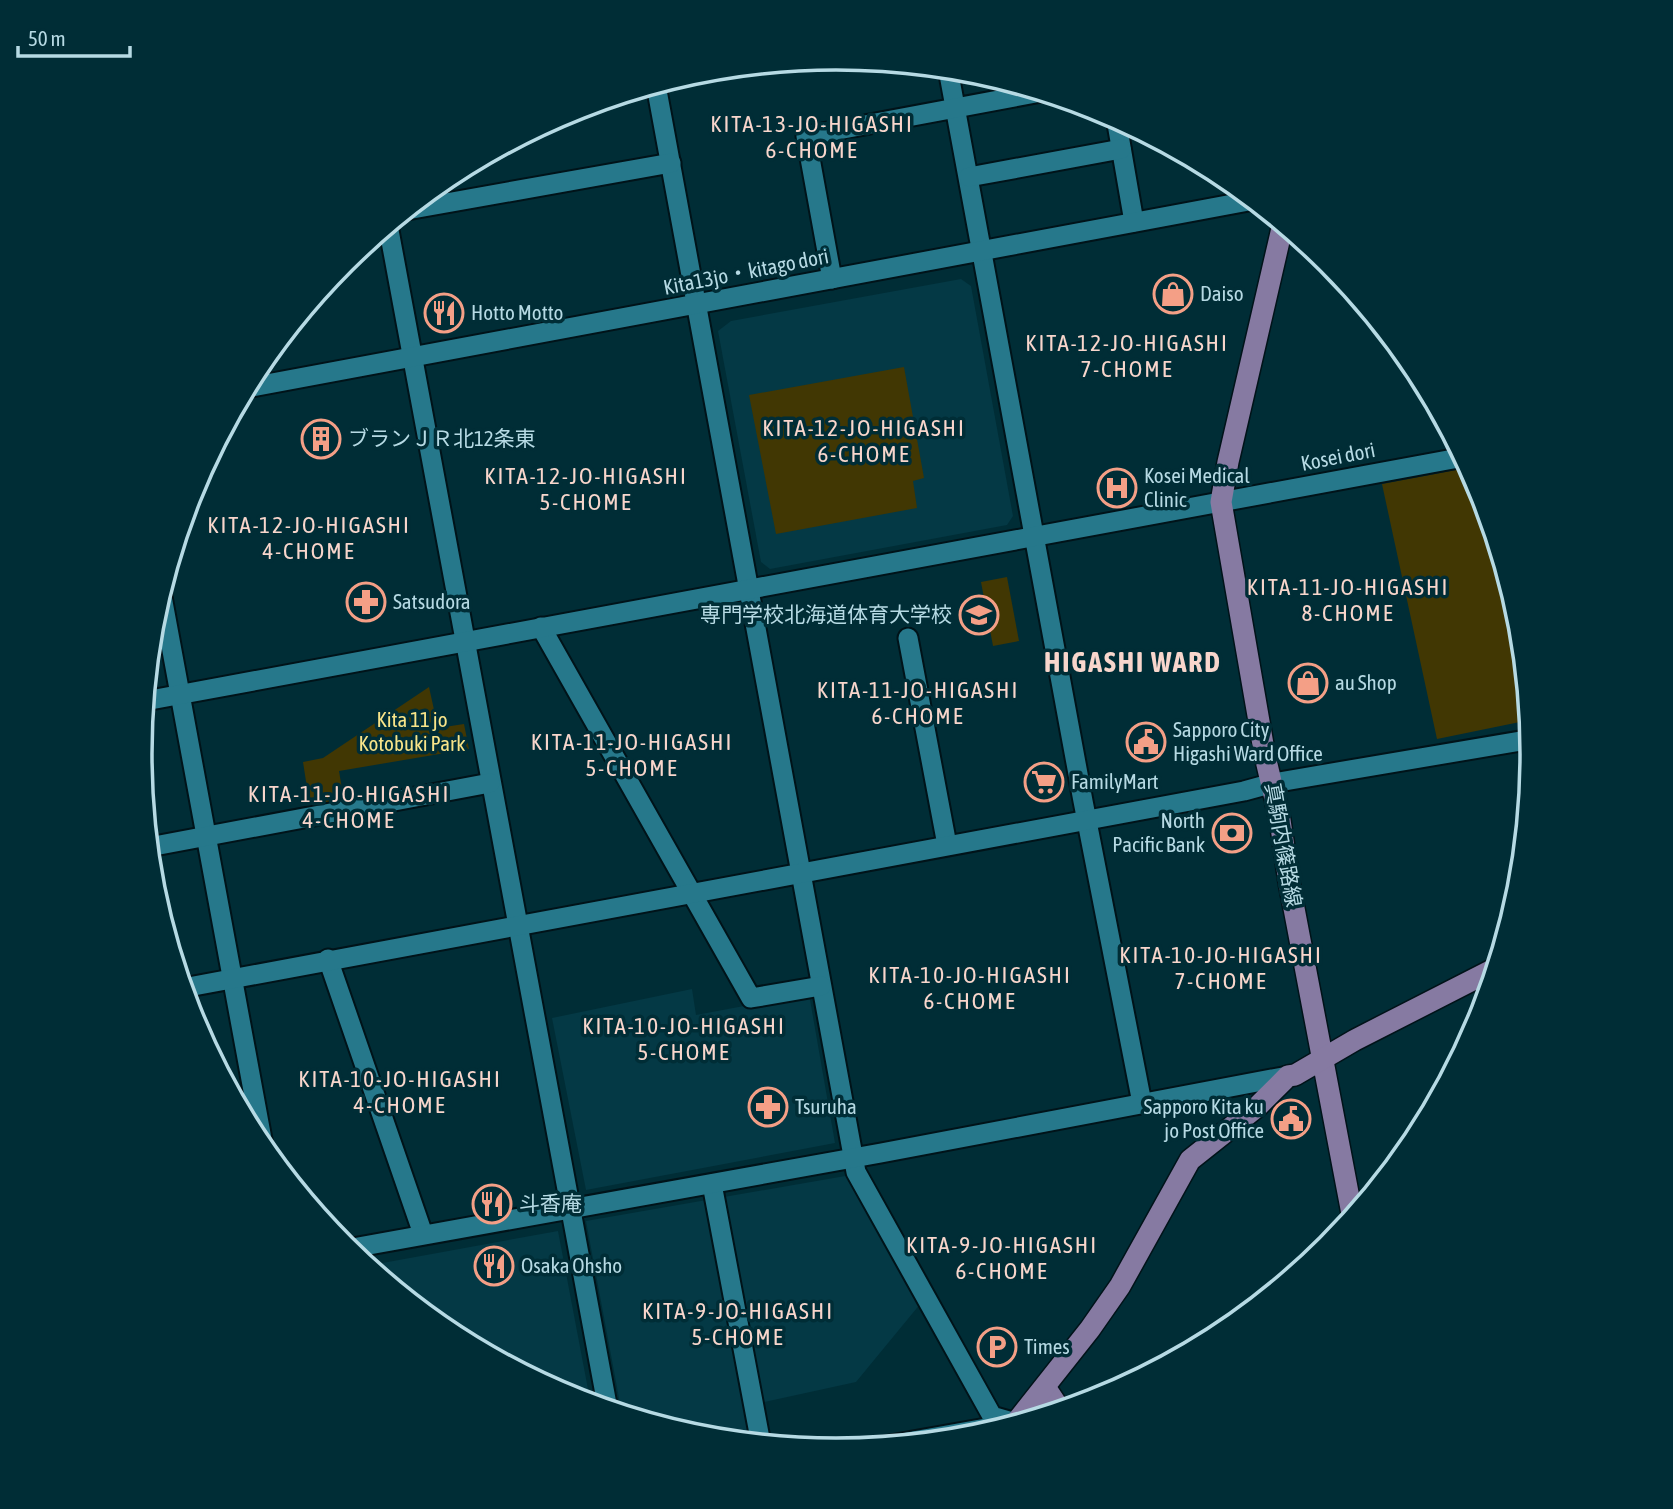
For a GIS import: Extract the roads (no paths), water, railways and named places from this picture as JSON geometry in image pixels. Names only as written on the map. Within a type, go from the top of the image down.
[{"type":"main road","name":"真駒内篠路線","points":[[1281,234],[1228,462],[1222,502],[1265,755],[1273,783],[1322,1060],[1352,1205]]},
{"type":"main road","points":[[1029,1412],[1120,1286],[1190,1160],[1258,1106],[1288,1076],[1295,1075],[1355,1040],[1485,973]]},
{"type":"main road","points":[[1045,1387],[1056,1403]]},
{"type":"street","points":[[950,80],[1142,1103]]},
{"type":"street","points":[[658,93],[856,1172],[992,1416],[1003,1419]]},
{"type":"street","points":[[832,279],[806,136],[1022,96]]},
{"type":"street","points":[[1118,131],[1134,222]]},
{"type":"street","points":[[968,177],[1121,149]]},
{"type":"street","points":[[426,207],[671,163]]},
{"type":"street","name":"Kita13jo・kitago dori","points":[[260,385],[1241,202]]},
{"type":"street","points":[[390,236],[606,1399]]},
{"type":"street","name":"Kosei dori","points":[[154,699],[1453,459]]},
{"type":"street","points":[[166,615],[259,1122]]},
{"type":"street","points":[[541,627],[751,998],[821,986]]},
{"type":"street","points":[[908,638],[947,845]]},
{"type":"street","points":[[192,986],[1244,791],[1273,783],[1521,740]]},
{"type":"street","points":[[158,844],[490,783]]},
{"type":"street","points":[[328,959],[423,1234]]},
{"type":"street","points":[[361,1247],[1288,1076]]},
{"type":"street","points":[[712,1184],[759,1434]]},
{"type":"place","name":"Daiso","points":[[1173,294]]},
{"type":"place","name":"Hotto Motto","points":[[444,313]]},
{"type":"place","name":"ブランＪＲ北12条東","points":[[321,439]]},
{"type":"place","name":"Kosei Medical Clinic","points":[[1117,488]]},
{"type":"place","name":"Satsudora","points":[[366,602]]},
{"type":"place","name":"専門学校北海道体育大学校","points":[[979,615]]},
{"type":"place","name":"au Shop","points":[[1308,683]]},
{"type":"place","name":"Sapporo City Higashi Ward Office","points":[[1146,742]]},
{"type":"place","name":"FamilyMart","points":[[1044,782]]},
{"type":"place","name":"North Pacific Bank","points":[[1232,833]]},
{"type":"place","name":"Tsuruha","points":[[768,1107]]},
{"type":"place","name":"Sapporo Kita ku jo Post Office","points":[[1291,1119]]},
{"type":"place","name":"斗香庵","points":[[492,1204]]},
{"type":"place","name":"Osaka Ohsho","points":[[494,1266]]},
{"type":"place","name":"Times","points":[[997,1347]]},
{"type":"district","name":"KITA-13-JO-HIGASHI 6-CHOME","points":[[812,137]]},
{"type":"district","name":"KITA-12-JO-HIGASHI 7-CHOME","points":[[1127,356]]},
{"type":"district","name":"KITA-12-JO-HIGASHI 6-CHOME","points":[[864,441]]},
{"type":"district","name":"KITA-12-JO-HIGASHI 5-CHOME","points":[[586,489]]},
{"type":"district","name":"KITA-12-JO-HIGASHI 4-CHOME","points":[[309,538]]},
{"type":"district","name":"KITA-11-JO-HIGASHI 8-CHOME","points":[[1348,600]]},
{"type":"district","name":"HIGASHI WARD","points":[[1133,662]]},
{"type":"district","name":"KITA-11-JO-HIGASHI 6-CHOME","points":[[918,703]]},
{"type":"district","name":"KITA-11-JO-HIGASHI 5-CHOME","points":[[632,755]]},
{"type":"district","name":"KITA-11-JO-HIGASHI 4-CHOME","points":[[349,807]]},
{"type":"district","name":"KITA-10-JO-HIGASHI 7-CHOME","points":[[1221,968]]},
{"type":"district","name":"KITA-10-JO-HIGASHI 6-CHOME","points":[[970,988]]},
{"type":"district","name":"KITA-10-JO-HIGASHI 5-CHOME","points":[[684,1039]]},
{"type":"district","name":"KITA-10-JO-HIGASHI 4-CHOME","points":[[400,1092]]},
{"type":"district","name":"KITA-9-JO-HIGASHI 6-CHOME","points":[[1002,1258]]},
{"type":"district","name":"KITA-9-JO-HIGASHI 5-CHOME","points":[[738,1324]]},
{"type":"park label","name":"Kita 11 jo Kotobuki Park","points":[[412,732]]}]
